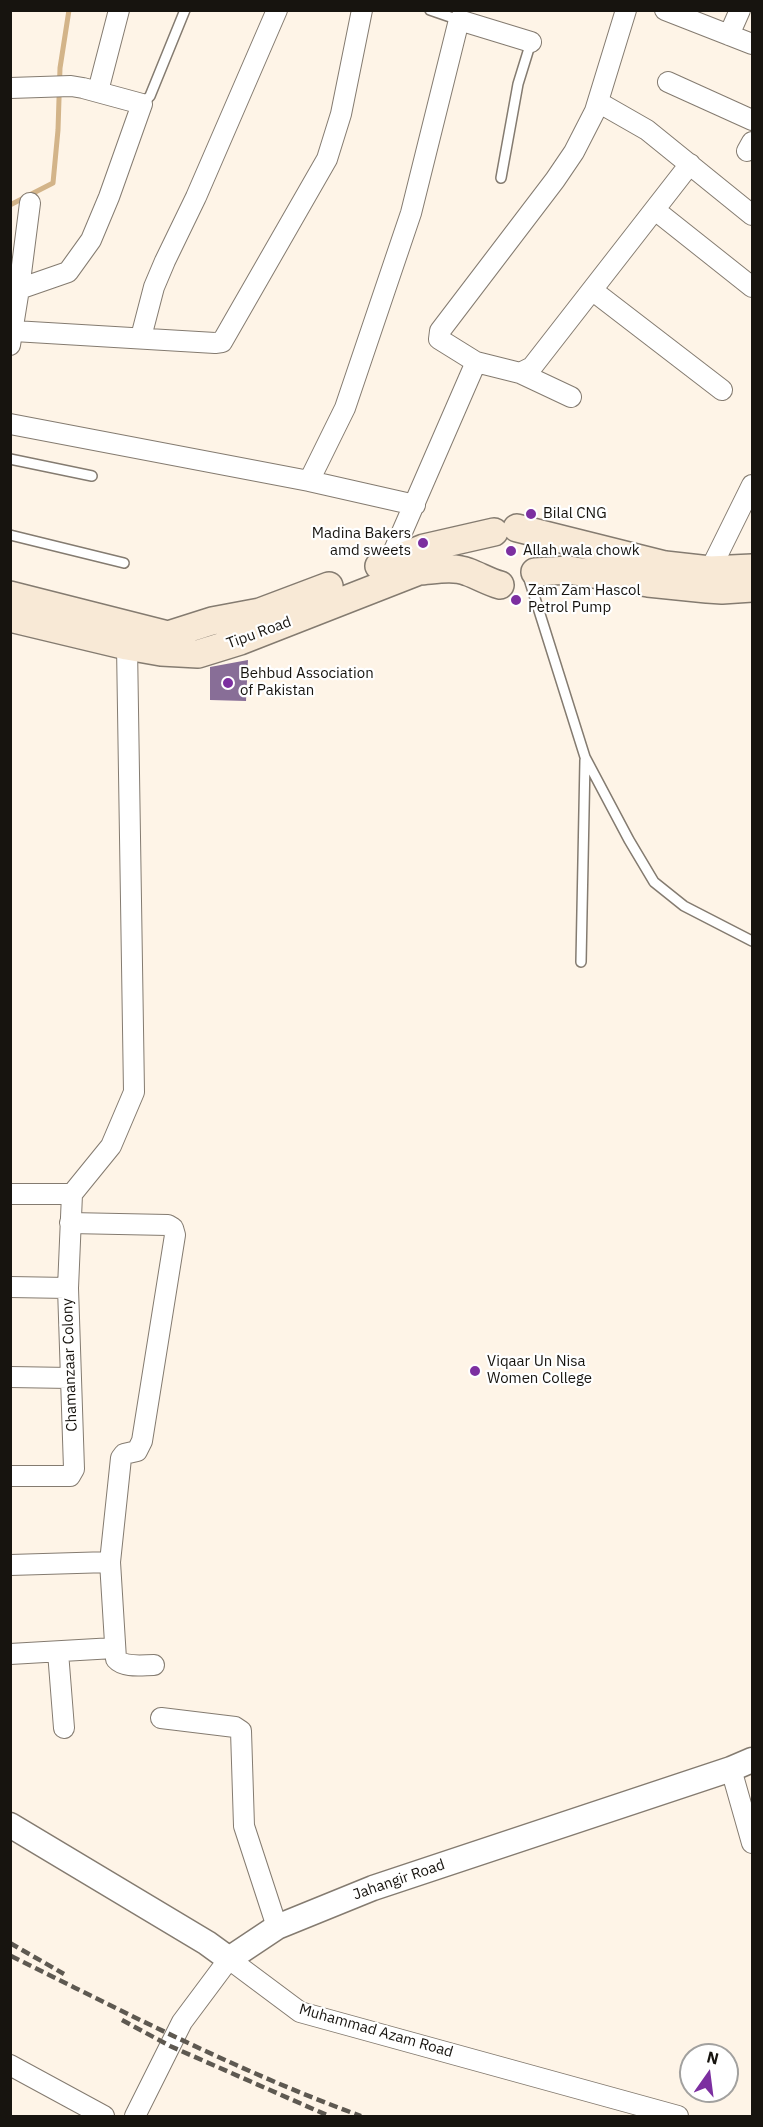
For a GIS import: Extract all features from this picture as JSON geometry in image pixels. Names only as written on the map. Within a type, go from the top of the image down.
[{"type":"main road","points":[[753,568],[710,570],[665,565],[506,530],[485,541],[480,554],[485,572],[489,578],[500,585],[516,586],[532,576],[569,570],[648,583],[706,589],[753,588]]},
{"type":"main road","points":[[10,594],[168,635],[212,621],[260,612],[424,548],[506,530],[527,533],[535,541],[539,551],[539,562],[532,576]]},
{"type":"main road","name":"Tipu Road","points":[[10,618],[127,646],[162,652],[198,654],[240,641],[419,571],[450,569],[468,572],[500,585]]},
{"type":"street","points":[[98,91],[119,10]]},
{"type":"street","points":[[141,338],[154,287],[196,197],[277,10]]},
{"type":"street","points":[[30,202],[12,338],[141,338],[222,342],[327,159],[341,114],[362,10]]},
{"type":"street","points":[[571,397],[520,373],[476,362],[439,339],[440,331],[574,152],[598,102],[626,10]]},
{"type":"street","points":[[665,10],[753,44]]},
{"type":"street","points":[[729,35],[740,10]]},
{"type":"street","points":[[309,481],[345,408],[411,213],[459,20],[531,42]]},
{"type":"street","points":[[668,82],[753,120]]},
{"type":"street","points":[[10,88],[72,86],[142,104],[91,240],[69,272],[20,289]]},
{"type":"street","points":[[598,102],[647,129],[753,215]]},
{"type":"street","points":[[520,373],[532,368],[690,164]]},
{"type":"street","points":[[655,210],[753,286]]},
{"type":"street","points":[[592,290],[723,390]]},
{"type":"street","points":[[389,562],[476,362]]},
{"type":"street","points":[[10,424],[309,481],[415,505]]},
{"type":"street","points":[[710,570],[753,484]]},
{"type":"street","points":[[10,1194],[72,1194],[111,1146],[134,1092],[127,646]]},
{"type":"street","name":"Chamanzaar Colony","points":[[10,1476],[70,1476],[73,1473],[68,1288],[72,1194]]},
{"type":"street","points":[[70,1223],[168,1225],[173,1228],[175,1235],[141,1447],[137,1451],[124,1454],[121,1458],[110,1562],[116,1659],[119,1663],[154,1665]]},
{"type":"street","points":[[10,1287],[68,1288]]},
{"type":"street","points":[[10,1377],[70,1378]]},
{"type":"street","points":[[10,1565],[110,1562]]},
{"type":"street","points":[[10,1654],[114,1648]]},
{"type":"street","points":[[58,1652],[64,1728]]},
{"type":"street","points":[[160,1718],[235,1727],[240,1731],[244,1826],[277,1927]]},
{"type":"street","points":[[742,1765],[753,1843]]},
{"type":"street","name":"Jahangir Road","points":[[135,2116],[182,2022],[229,1959],[277,1927],[373,1888],[742,1765]]},
{"type":"street","name":"Muhammad Azam Road","points":[[10,1825],[207,1943],[300,2012],[678,2116]]},
{"type":"street","points":[[10,2066],[104,2116]]},
{"type":"lane","points":[[142,104],[150,96],[185,10]]},
{"type":"lane","points":[[430,10],[459,20]]},
{"type":"lane","points":[[501,178],[518,84],[531,42]]},
{"type":"lane","points":[[10,459],[92,476]]},
{"type":"lane","points":[[10,535],[124,563]]},
{"type":"lane","points":[[532,576],[585,758],[654,882],[684,906],[753,942]]},
{"type":"lane","points":[[581,962],[585,758]]},
{"type":"building","name":"Behbud Association of Pakistan","points":[[248,660],[246,701],[210,700],[210,667]]},
{"type":"waterway","points":[[10,205],[53,183],[60,68],[69,10]]},
{"type":"railway","points":[[10,1943],[64,1974]]},
{"type":"railway","points":[[11,1956],[227,2061],[361,2116]]},
{"type":"railway","points":[[122,2020],[170,2046],[329,2116]]},
{"type":"place","name":"Bilal CNG","points":[[531,514]]},
{"type":"place","name":"Madina Bakers amd sweets","points":[[423,543]]},
{"type":"place","name":"Allah wala chowk","points":[[511,551]]},
{"type":"place","name":"Zam Zam Hascol Petrol Pump","points":[[516,600]]},
{"type":"place","name":"Behbud Association of Pakistan","points":[[228,683]]},
{"type":"place","name":"Viqaar Un Nisa Women College","points":[[475,1371]]}]
